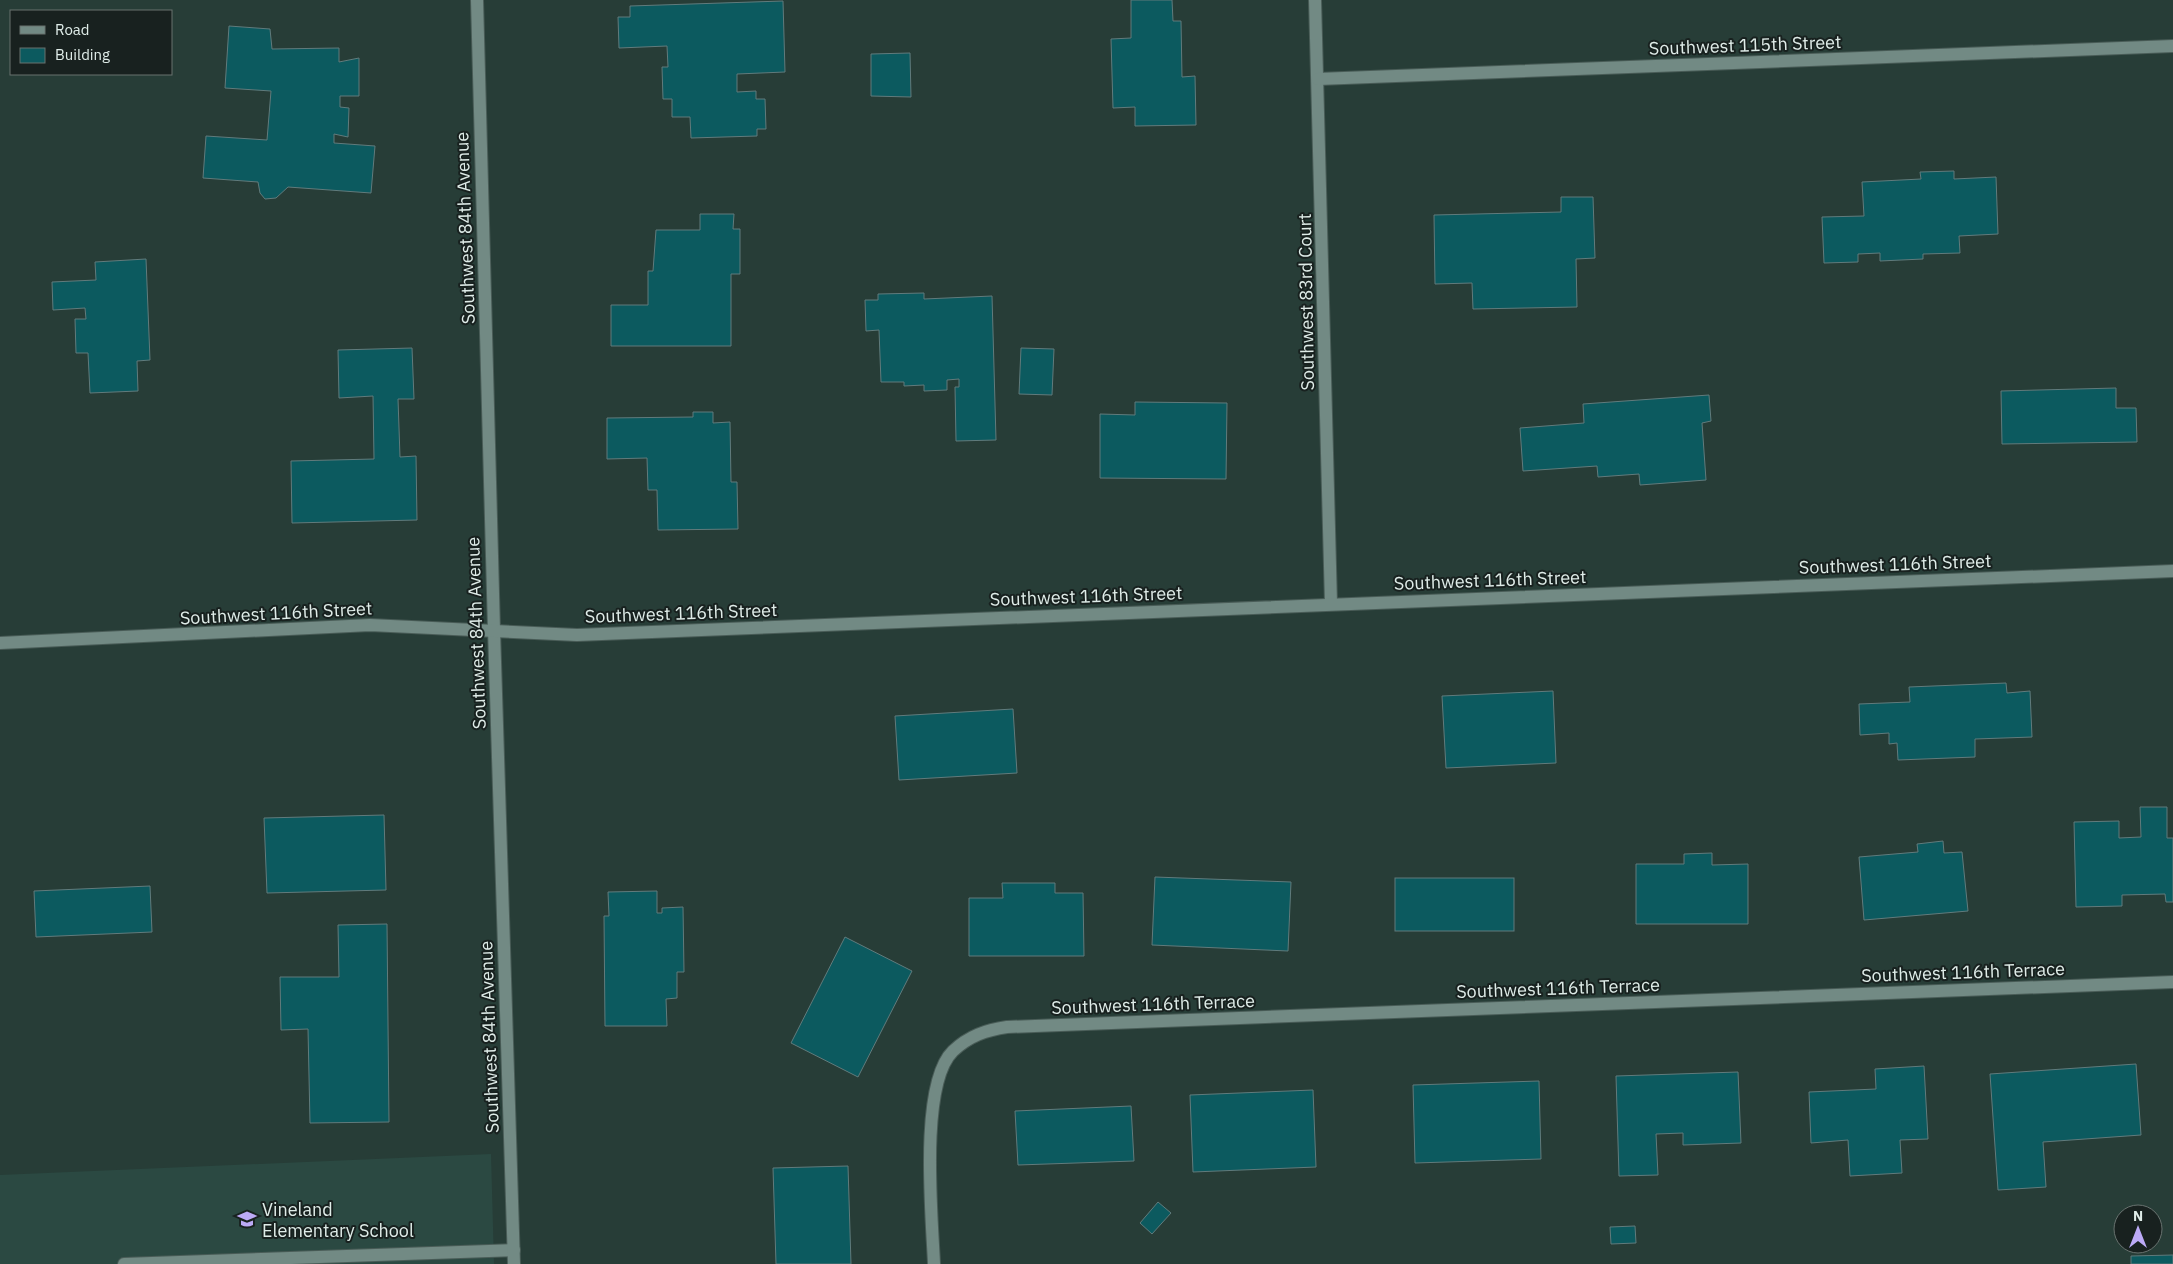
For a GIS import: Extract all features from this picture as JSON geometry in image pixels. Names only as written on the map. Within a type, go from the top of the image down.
[{"type":"street","name":"Southwest 84th Avenue","points":[[477,0],[514,1264]]},
{"type":"street","name":"Southwest 83rd Court","points":[[1315,0],[1331,604]]},
{"type":"street","name":"Southwest 115th Street","points":[[1318,79],[2173,46]]},
{"type":"street","name":"Southwest 116th Street","points":[[0,643],[370,625],[577,634],[2173,571]]},
{"type":"street","name":"Southwest 116th Terrace","points":[[934,1264],[931,1176],[933,1097],[938,1074],[952,1052],[971,1037],[987,1030],[1007,1027],[2173,982]]},
{"type":"street","points":[[124,1264],[357,1260],[514,1250]]},
{"type":"shaded area","name":"Vineland Elementary School","points":[[491,1154],[494,1264],[0,1264],[0,1175]]},
{"type":"building","points":[[1131,0],[1172,0],[1173,21],[1181,21],[1182,77],[1195,76],[1196,125],[1135,126],[1135,107],[1113,108],[1111,39],[1131,38]]},
{"type":"building","points":[[783,1],[785,72],[737,74],[737,92],[756,91],[756,99],[765,99],[766,129],[757,129],[757,136],[691,138],[690,117],[672,117],[672,99],[663,99],[662,67],[668,67],[667,46],[619,48],[618,17],[630,17],[630,6]]},
{"type":"building","points":[[229,26],[270,29],[272,49],[339,48],[339,62],[359,58],[359,96],[340,96],[340,107],[349,108],[348,137],[334,134],[334,143],[375,146],[371,193],[288,187],[276,198],[265,199],[260,193],[258,182],[203,178],[206,136],[267,140],[271,91],[225,88]]},
{"type":"building","points":[[910,53],[911,97],[871,96],[871,54]]},
{"type":"building","points":[[1954,171],[1954,179],[1996,177],[1998,234],[1959,236],[1960,253],[1923,254],[1923,259],[1880,261],[1880,253],[1858,254],[1858,262],[1824,263],[1822,217],[1864,216],[1862,182],[1921,179],[1920,172]]},
{"type":"building","points":[[1561,197],[1593,197],[1595,258],[1576,259],[1577,307],[1473,309],[1472,283],[1435,284],[1434,215],[1561,212]]},
{"type":"building","points":[[700,214],[734,214],[733,229],[740,229],[740,274],[731,274],[731,346],[611,346],[611,305],[648,305],[648,271],[653,271],[656,230],[700,230]]},
{"type":"building","points":[[146,259],[150,360],[137,361],[138,391],[90,393],[88,353],[76,353],[75,319],[86,319],[85,308],[53,310],[52,282],[96,280],[95,262]]},
{"type":"building","points":[[924,293],[924,299],[992,296],[996,440],[956,441],[955,387],[959,387],[959,379],[947,380],[947,390],[924,391],[924,385],[904,386],[904,382],[881,382],[879,330],[866,331],[865,300],[878,300],[878,294]]},
{"type":"building","points":[[412,348],[414,399],[398,399],[400,457],[416,456],[417,520],[292,523],[291,461],[374,459],[373,396],[339,398],[338,350]]},
{"type":"building","points":[[1021,348],[1054,349],[1052,395],[1019,394]]},
{"type":"building","points":[[2116,388],[2116,408],[2136,408],[2137,442],[2002,444],[2001,391]]},
{"type":"building","points":[[1709,395],[1711,421],[1702,423],[1706,480],[1640,485],[1639,474],[1598,477],[1597,466],[1523,471],[1520,428],[1584,423],[1583,404]]},
{"type":"building","points":[[1135,402],[1227,403],[1226,479],[1100,478],[1100,414],[1135,415]]},
{"type":"building","points":[[693,412],[713,412],[713,423],[730,422],[731,482],[737,482],[738,529],[658,530],[657,490],[648,490],[647,458],[607,459],[607,418],[693,417]]},
{"type":"building","points":[[2006,683],[2007,693],[2030,691],[2032,737],[1975,739],[1975,757],[1898,760],[1897,743],[1889,744],[1889,733],[1860,735],[1859,704],[1910,702],[1909,687]]},
{"type":"building","points":[[1553,691],[1556,763],[1446,768],[1442,696]]},
{"type":"building","points":[[1013,709],[1017,773],[899,780],[895,716]]},
{"type":"building","points":[[2140,807],[2167,807],[2167,838],[2173,838],[2173,902],[2166,902],[2165,894],[2122,895],[2122,906],[2076,907],[2074,822],[2119,821],[2119,838],[2141,837]]},
{"type":"building","points":[[384,815],[386,890],[267,893],[264,818]]},
{"type":"building","points":[[1943,841],[1944,853],[1962,852],[1968,911],[1864,920],[1859,857],[1918,852],[1917,844]]},
{"type":"building","points":[[1712,853],[1712,865],[1748,864],[1748,924],[1636,924],[1636,864],[1684,864],[1684,854]]},
{"type":"building","points":[[1155,877],[1291,882],[1288,951],[1152,945]]},
{"type":"building","points":[[1395,878],[1514,878],[1514,931],[1395,931]]},
{"type":"building","points":[[1002,883],[1055,883],[1055,893],[1083,893],[1084,956],[969,956],[969,898],[1003,898]]},
{"type":"building","points":[[150,886],[152,932],[36,937],[34,891]]},
{"type":"building","points":[[657,891],[657,913],[662,913],[662,908],[683,907],[684,972],[677,972],[677,998],[666,999],[667,1026],[605,1026],[604,916],[609,916],[608,892]]},
{"type":"building","points":[[387,924],[389,1122],[310,1123],[308,1029],[281,1030],[280,977],[339,977],[338,925]]},
{"type":"building","points":[[845,937],[912,971],[858,1077],[791,1043]]},
{"type":"building","points":[[2136,1064],[2141,1135],[2043,1142],[2046,1187],[1998,1190],[1990,1074]]},
{"type":"building","points":[[1924,1066],[1928,1139],[1900,1140],[1902,1173],[1850,1176],[1848,1140],[1811,1143],[1809,1092],[1876,1089],[1875,1069]]},
{"type":"building","points":[[1738,1072],[1741,1143],[1683,1145],[1683,1133],[1656,1134],[1658,1175],[1619,1176],[1616,1076]]},
{"type":"building","points":[[1539,1081],[1541,1159],[1415,1163],[1413,1085]]},
{"type":"building","points":[[1313,1090],[1316,1167],[1193,1172],[1190,1095]]},
{"type":"building","points":[[1131,1106],[1134,1161],[1018,1165],[1015,1111]]},
{"type":"building","points":[[848,1166],[851,1264],[776,1264],[773,1168]]},
{"type":"building","points":[[1158,1202],[1171,1213],[1152,1234],[1140,1223]]},
{"type":"building","points":[[1635,1226],[1636,1243],[1611,1244],[1610,1227]]},
{"type":"building","points":[[2173,1255],[2173,1264],[2131,1264],[2131,1256]]},
{"type":"place","name":"Vineland Elementary School","points":[[247,1219]]}]
